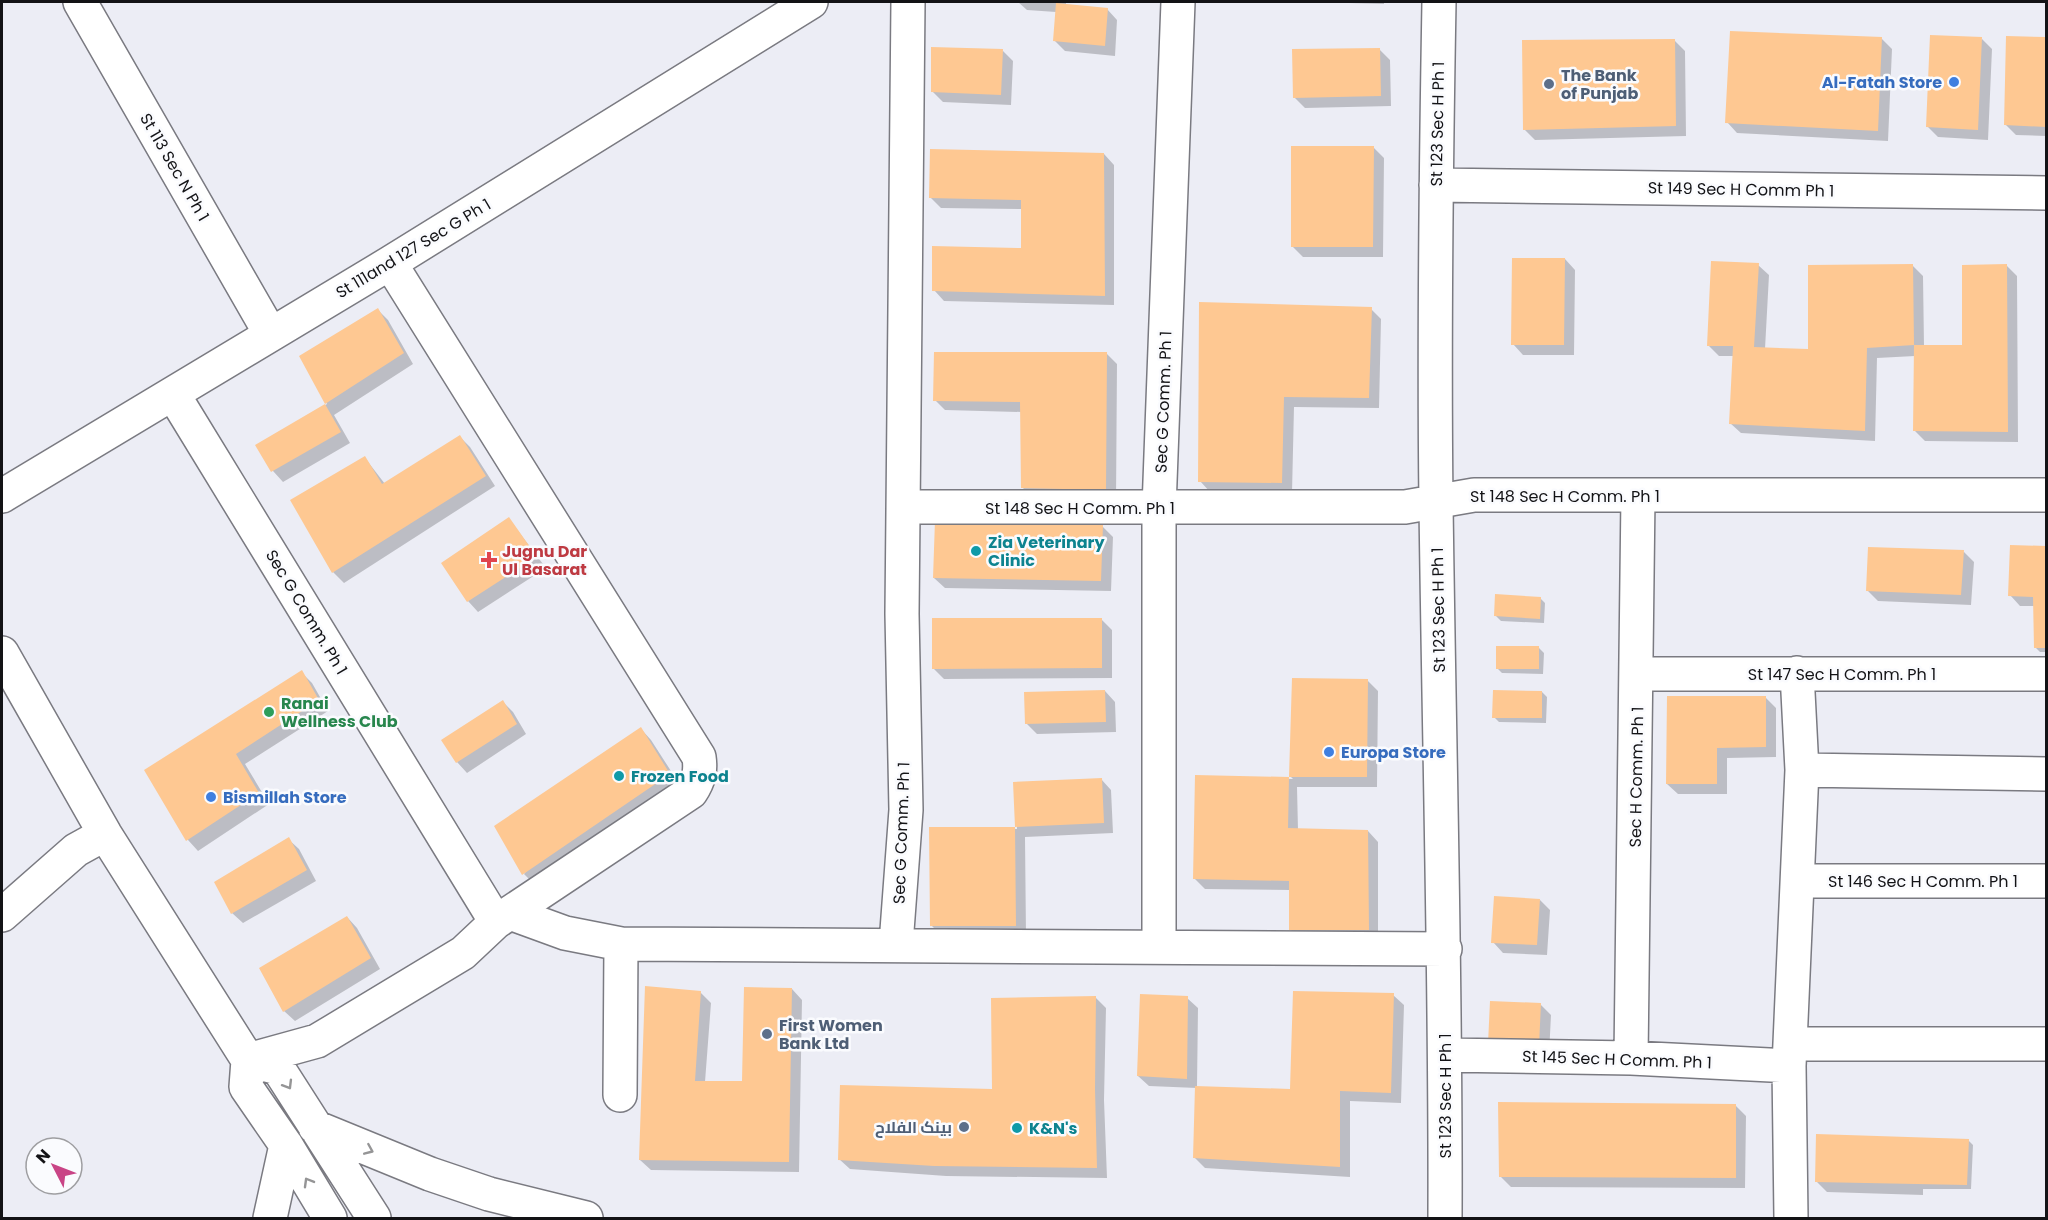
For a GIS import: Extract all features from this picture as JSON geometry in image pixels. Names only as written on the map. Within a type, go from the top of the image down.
[{"type":"street","name":"St 113 Sec N Ph 1","points":[[80,2],[270,333]]},
{"type":"street","name":"St 111and 127 Sec G Ph 1","points":[[5,487],[173,394],[270,333],[390,263],[811,2]]},
{"type":"street","name":"Sec G Comm. Ph 1","points":[[896,944],[906,810],[902,614],[905,507],[908,2]]},
{"type":"street","name":"Sec G Comm. Ph 1","points":[[1159,947],[1159,508],[1178,2]]},
{"type":"street","name":"St 123 Sec H Ph 1","points":[[1440,2],[1436,185],[1436,501],[1445,949],[1445,1218]]},
{"type":"street","name":"St 149 Sec H Comm Ph 1","points":[[1436,185],[2046,193]]},
{"type":"street","points":[[248,1060],[317,1041],[463,953],[503,917],[691,792],[698,781],[701,769],[699,757],[390,263]]},
{"type":"street","name":"Sec G Comm. Ph 1","points":[[173,394],[503,917]]},
{"type":"street","name":"St 148 Sec H Comm. Ph 1","points":[[905,507],[1405,507],[1474,495],[2046,495]]},
{"type":"street","name":"Sec H Comm. Ph 1","points":[[1631,1058],[1638,674],[1638,496]]},
{"type":"street","points":[[2,652],[105,834],[248,1060],[246,1087],[286,1145],[330,1218]]},
{"type":"street","points":[[1791,1218],[1790,1055],[1802,770],[1797,673]]},
{"type":"street","name":"St 147 Sec H Comm. Ph 1","points":[[1638,674],[2046,674]]},
{"type":"street","points":[[1802,770],[2046,774]]},
{"type":"street","points":[[2,915],[76,850],[105,834]]},
{"type":"street","name":"St 146 Sec H Comm. Ph 1","points":[[1799,881],[2046,881]]},
{"type":"street","points":[[503,917],[621,944],[1445,949]]},
{"type":"street","points":[[620,1095],[621,944]]},
{"type":"street","name":"St 145 Sec H Comm. Ph 1","points":[[1445,1055],[1631,1058],[1790,1055],[2046,1044]]},
{"type":"street","points":[[248,1060],[278,1068],[374,1218]]},
{"type":"street","points":[[315,1127],[440,1178],[489,1194],[586,1218]]},
{"type":"street","points":[[270,1218],[286,1145]]},
{"type":"building","points":[[1056,3],[1108,8],[1105,46],[1053,41]]},
{"type":"building","points":[[1730,31],[1882,37],[1878,131],[1725,123]]},
{"type":"building","name":"Al-Fatah Store","points":[[1930,35],[1982,37],[1978,130],[1926,127]]},
{"type":"building","points":[[2006,36],[2046,37],[2046,127],[2004,125]]},
{"type":"building","points":[[1675,39],[1676,126],[1523,130],[1522,40]]},
{"type":"building","points":[[931,47],[1003,49],[1001,95],[931,92]]},
{"type":"building","points":[[1380,48],[1381,96],[1293,98],[1292,49]]},
{"type":"building","points":[[1291,146],[1374,146],[1373,247],[1291,247]]},
{"type":"building","points":[[930,149],[1104,153],[1105,296],[932,291],[932,246],[1021,248],[1021,200],[929,198]]},
{"type":"building","points":[[1512,258],[1565,258],[1564,345],[1511,345]]},
{"type":"building","points":[[1711,261],[1759,263],[1754,347],[1808,349],[1808,265],[1913,264],[1914,345],[1867,348],[1865,431],[1729,424],[1733,346],[1707,346]]},
{"type":"building","points":[[2007,264],[2008,432],[1913,431],[1914,345],[1962,345],[1962,265]]},
{"type":"building","points":[[1199,302],[1372,307],[1369,398],[1284,397],[1282,483],[1198,482]]},
{"type":"building","points":[[378,308],[404,353],[325,404],[299,356]]},
{"type":"building","points":[[934,352],[1107,352],[1106,490],[1021,488],[1020,402],[933,401]]},
{"type":"building","points":[[325,404],[341,432],[271,472],[255,445]]},
{"type":"building","points":[[460,435],[486,476],[332,573],[290,500],[365,456],[382,484]]},
{"type":"building","name":"Jugnu Dar Ul Basarat","points":[[509,517],[537,557],[467,602],[441,563]]},
{"type":"building","points":[[935,520],[1103,525],[1101,581],[933,578]]},
{"type":"building","points":[[2010,545],[2046,546],[2046,648],[2034,648],[2033,597],[2008,596]]},
{"type":"building","points":[[1868,547],[1964,550],[1961,595],[1866,591]]},
{"type":"building","points":[[1495,594],[1541,597],[1540,619],[1494,616]]},
{"type":"building","points":[[932,618],[1102,618],[1102,668],[932,669]]},
{"type":"building","points":[[1496,646],[1539,646],[1539,669],[1496,669]]},
{"type":"building","points":[[302,670],[319,700],[236,754],[259,793],[186,841],[144,770]]},
{"type":"building","points":[[1292,678],[1368,679],[1367,777],[1289,777]]},
{"type":"building","points":[[1105,690],[1106,722],[1025,724],[1024,692]]},
{"type":"building","points":[[1493,690],[1542,691],[1542,718],[1492,718]]},
{"type":"building","points":[[1667,696],[1766,696],[1766,747],[1717,748],[1717,784],[1666,784]]},
{"type":"building","points":[[503,700],[517,724],[456,763],[441,740]]},
{"type":"building","points":[[641,727],[670,774],[522,875],[494,826]]},
{"type":"building","points":[[1195,775],[1289,777],[1288,828],[1368,830],[1369,930],[1289,930],[1289,881],[1193,879]]},
{"type":"building","points":[[1102,778],[1104,823],[1015,827],[1013,782]]},
{"type":"building","points":[[929,827],[1015,827],[1016,926],[930,926]]},
{"type":"building","points":[[289,837],[307,870],[231,914],[214,882]]},
{"type":"building","points":[[1494,896],[1540,899],[1537,945],[1491,943]]},
{"type":"building","points":[[347,916],[371,958],[283,1012],[259,968]]},
{"type":"building","points":[[645,986],[701,991],[695,1081],[742,1081],[744,987],[792,988],[789,1162],[639,1160]]},
{"type":"building","points":[[1293,991],[1394,993],[1391,1093],[1340,1091],[1340,1167],[1193,1158],[1195,1086],[1290,1089]]},
{"type":"building","points":[[1140,994],[1188,996],[1187,1079],[1137,1076]]},
{"type":"building","points":[[1096,996],[1097,1168],[934,1166],[838,1160],[840,1085],[992,1089],[991,998]]},
{"type":"building","points":[[1490,1001],[1541,1003],[1539,1046],[1488,1044]]},
{"type":"building","points":[[1498,1102],[1736,1104],[1736,1178],[1499,1177]]},
{"type":"building","points":[[1816,1134],[1969,1139],[1967,1185],[1815,1182]]},
{"type":"place","name":"Al-Fatah Store","points":[[1954,82]]},
{"type":"place","name":"The Bank of Punjab","points":[[1549,84]]},
{"type":"place","name":"Zia Veterinary Clinic","points":[[976,551]]},
{"type":"place","name":"Jugnu Dar Ul Basarat","points":[[489,560]]},
{"type":"place","name":"Ranai Wellness Club","points":[[269,712]]},
{"type":"place","name":"Europa Store","points":[[1329,752]]},
{"type":"place","name":"Frozen Food","points":[[619,776]]},
{"type":"place","name":"Bismillah Store","points":[[211,797]]},
{"type":"place","name":"First Women Bank Ltd","points":[[767,1034]]},
{"type":"place","name":"بینک الفلاح","points":[[964,1127]]},
{"type":"place","name":"K&N's","points":[[1017,1128]]}]
